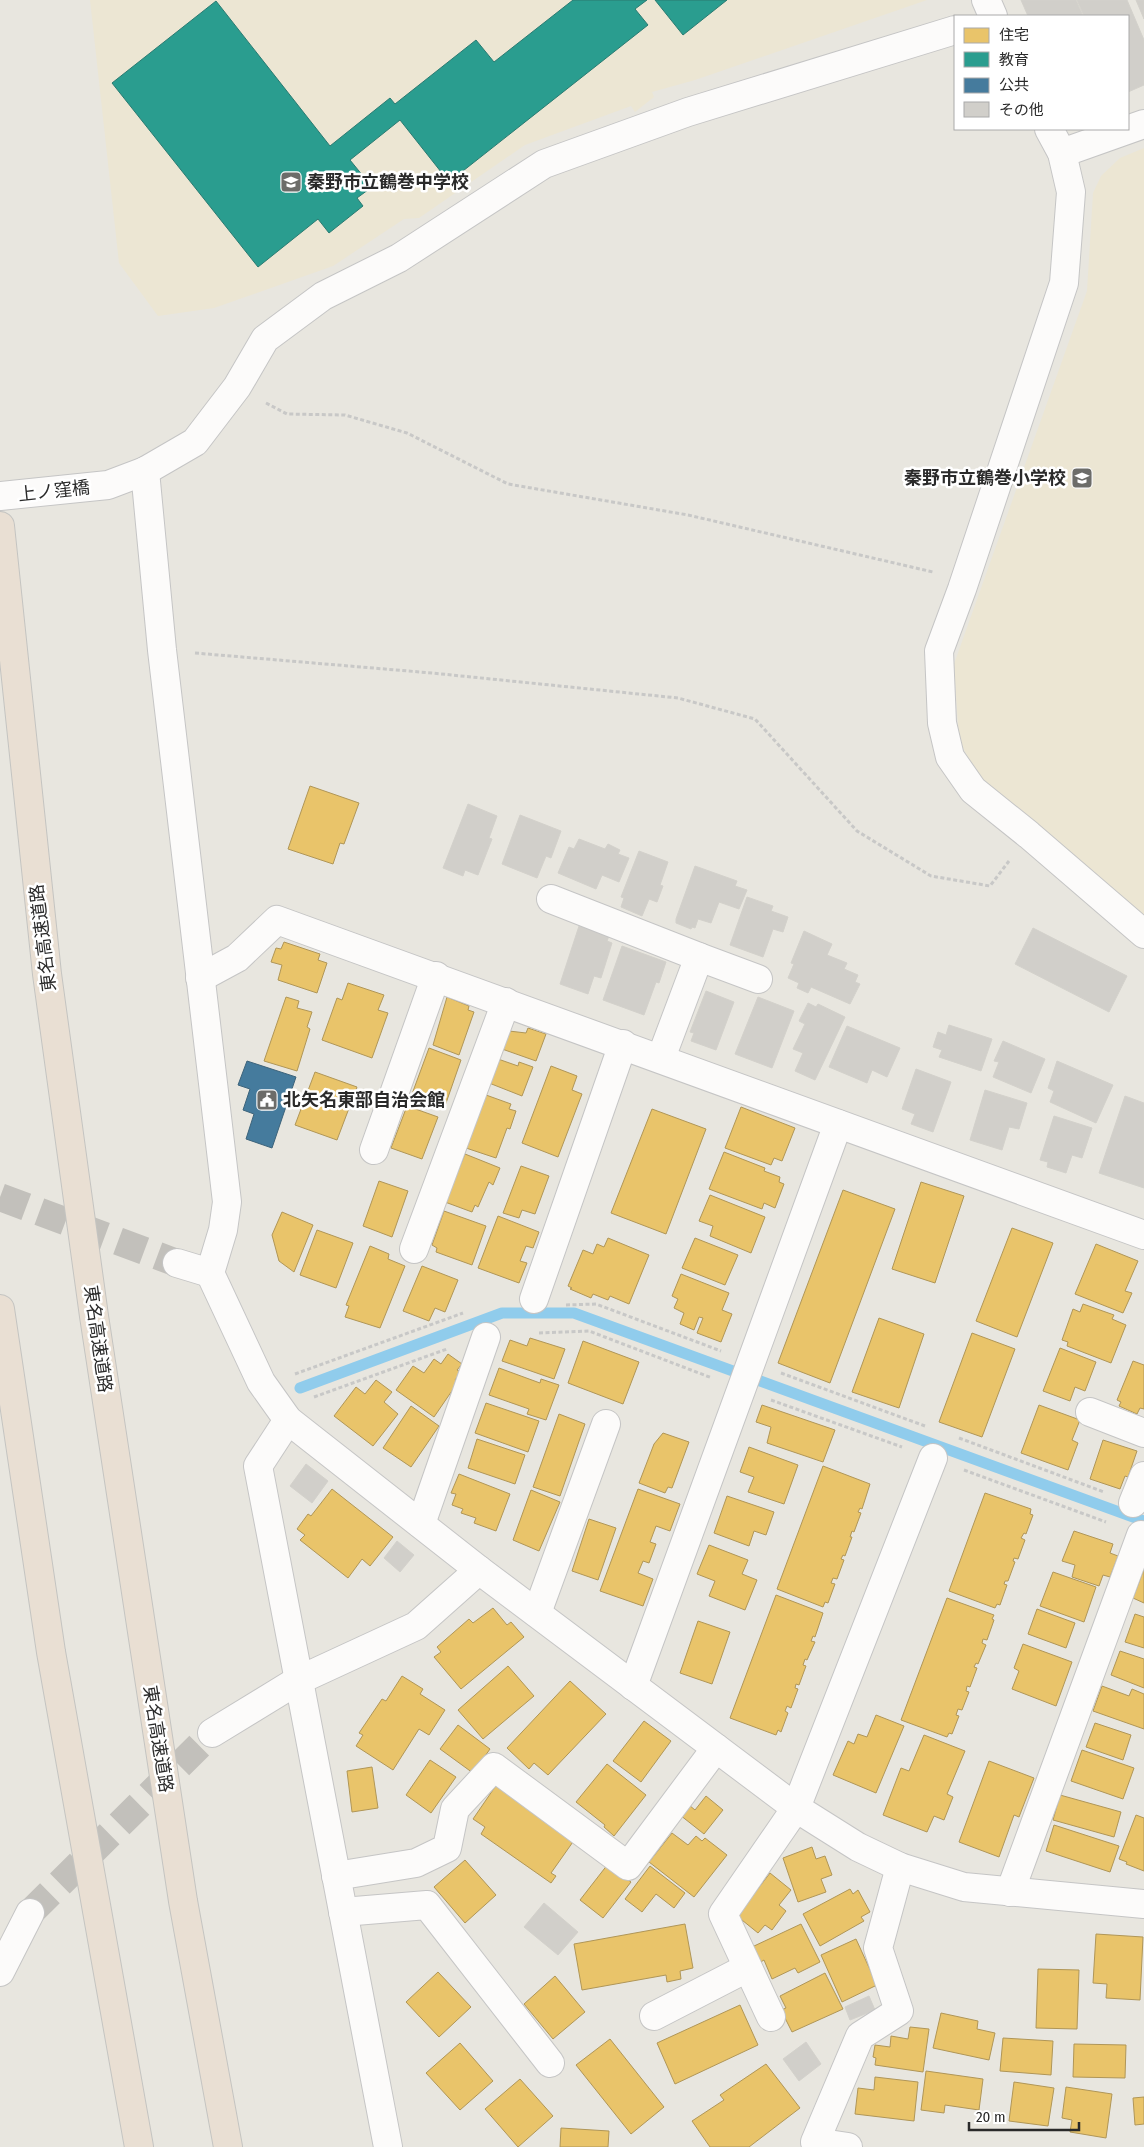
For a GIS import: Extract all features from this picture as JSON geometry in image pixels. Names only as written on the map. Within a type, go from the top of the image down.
[{"type":"highway","name":"東名高速道路","points":[[0,526],[47,974],[90,1286],[183,1901],[228,2147]]},
{"type":"highway","points":[[0,1309],[50,1652],[139,2147]]},
{"type":"street","points":[[986,0],[993,15]]},
{"type":"street","name":"上ノ窪橋","points":[[0,496],[108,485],[145,471],[195,442],[237,387],[266,339],[323,296],[400,258],[544,164],[688,112],[954,30]]},
{"type":"street","points":[[1129,129],[1144,124]]},
{"type":"street","points":[[1050,130],[1062,153],[1071,192],[1064,283],[962,589],[939,651],[942,723],[950,758],[974,790],[1144,934]]},
{"type":"street","points":[[1062,153],[1127,130]]},
{"type":"street","points":[[145,471],[162,650],[227,1202],[222,1230],[210,1273],[262,1382],[297,1410],[421,1524],[479,1570],[796,1808],[858,1848],[900,1867],[964,1887],[1144,1904]]},
{"type":"street","points":[[551,899],[758,979]]},
{"type":"street","points":[[200,978],[236,958],[277,920],[436,976],[1144,1235]]},
{"type":"street","points":[[660,1058],[699,957]]},
{"type":"street","points":[[374,1150],[436,976]]},
{"type":"street","points":[[414,1249],[506,1002]]},
{"type":"street","points":[[534,1299],[623,1044]]},
{"type":"street","points":[[633,1686],[838,1124]]},
{"type":"street","points":[[177,1263],[210,1273]]},
{"type":"street","points":[[421,1524],[486,1338]]},
{"type":"street","points":[[297,1410],[258,1466],[297,1680],[388,2147]]},
{"type":"street","points":[[1090,1412],[1144,1433]]},
{"type":"street","points":[[537,1613],[606,1424]]},
{"type":"street","points":[[770,2017],[723,1914],[796,1808],[933,1458]]},
{"type":"street","points":[[1133,1503],[1144,1476]]},
{"type":"street","points":[[1010,1892],[1141,1535]]},
{"type":"street","points":[[212,1733],[297,1680],[416,1626],[479,1570]]},
{"type":"street","points":[[336,1876],[416,1863],[447,1848],[455,1809],[494,1767],[628,1866],[716,1748]]},
{"type":"street","points":[[848,2147],[811,2144],[860,2036],[899,2011],[878,1948],[900,1867]]},
{"type":"street","points":[[343,1912],[427,1905],[550,2063]]},
{"type":"street","points":[[0,1972],[30,1913]]},
{"type":"street","points":[[654,2016],[748,1968]]},
{"type":"path","points":[[237,387],[287,414],[345,415],[407,432],[508,484],[688,516],[931,572],[962,589]]},
{"type":"path","points":[[162,650],[442,674],[678,698],[755,719],[858,831],[931,876],[990,886],[1029,835]]},
{"type":"path","points":[[297,1410],[468,1341],[486,1338],[589,1332],[742,1389]]},
{"type":"shaded area","name":"秦野市立鶴巻中学校","points":[[90,0],[927,0],[695,80],[652,92],[654,97],[635,112],[631,106],[525,145],[419,218],[404,219],[333,266],[214,308],[158,316],[119,263]]},
{"type":"shaded area","name":"秦野市立鶴巻小学校","points":[[1144,148],[1144,921],[980,781],[959,740],[954,664],[1087,291],[1093,193],[1101,176],[1120,158]]},
{"type":"building: 住宅","points":[[310,786],[359,803],[344,844],[340,843],[333,864],[288,849]]},
{"type":"building: 住宅","points":[[284,942],[320,954],[318,960],[327,963],[317,993],[278,980],[282,965],[271,962],[276,948],[281,949]]},
{"type":"building: 住宅","points":[[348,983],[384,995],[378,1010],[388,1013],[372,1058],[322,1040],[337,998],[342,1000]]},
{"type":"building: 住宅","points":[[286,997],[299,1001],[297,1008],[312,1012],[307,1027],[310,1029],[297,1071],[264,1061]]},
{"type":"building: 住宅","points":[[447,997],[469,1006],[468,1010],[474,1012],[459,1055],[433,1045]]},
{"type":"building: 住宅","points":[[528,1028],[546,1034],[536,1061],[502,1049],[509,1031],[526,1033]]},
{"type":"building: 住宅","points":[[429,1048],[461,1060],[445,1106],[412,1094]]},
{"type":"building: 住宅","points":[[498,1059],[518,1066],[519,1062],[533,1067],[522,1096],[489,1083]]},
{"type":"building: 住宅","points":[[551,1066],[577,1076],[572,1090],[582,1094],[558,1157],[522,1143]]},
{"type":"building: 住宅","points":[[315,1072],[357,1087],[337,1140],[295,1125]]},
{"type":"building: 住宅","points":[[486,1095],[511,1104],[509,1109],[516,1111],[510,1129],[507,1128],[496,1158],[466,1148]]},
{"type":"building: 住宅","points":[[407,1106],[438,1117],[422,1159],[391,1148]]},
{"type":"building: 住宅","points":[[741,1107],[795,1128],[782,1161],[774,1158],[771,1165],[725,1148]]},
{"type":"building: 住宅","points":[[652,1109],[706,1129],[666,1234],[611,1213]]},
{"type":"building: 住宅","points":[[724,1152],[765,1168],[764,1171],[780,1177],[779,1182],[784,1184],[775,1208],[764,1203],[762,1209],[709,1189]]},
{"type":"building: 住宅","points":[[465,1154],[500,1168],[493,1185],[489,1182],[478,1207],[475,1205],[472,1212],[445,1202]]},
{"type":"building: 住宅","points":[[521,1166],[549,1176],[535,1214],[522,1210],[519,1218],[503,1213]]},
{"type":"building: 住宅","points":[[379,1181],[408,1191],[392,1237],[363,1226]]},
{"type":"building: 住宅","points":[[921,1182],[964,1196],[935,1283],[892,1269]]},
{"type":"building: 住宅","points":[[843,1190],[895,1209],[830,1383],[778,1363]]},
{"type":"building: 住宅","points":[[710,1195],[765,1217],[751,1253],[710,1236],[713,1226],[699,1221]]},
{"type":"building: 住宅","points":[[444,1211],[486,1226],[472,1265],[436,1252],[437,1248],[432,1245]]},
{"type":"building: 住宅","points":[[282,1212],[313,1225],[294,1272],[279,1261],[272,1235]]},
{"type":"building: 住宅","points":[[498,1216],[539,1232],[533,1248],[526,1246],[520,1261],[527,1263],[519,1283],[478,1268]]},
{"type":"building: 住宅","points":[[1012,1228],[1053,1243],[1017,1337],[976,1321]]},
{"type":"building: 住宅","points":[[317,1230],[353,1243],[336,1288],[300,1275]]},
{"type":"building: 住宅","points":[[608,1238],[649,1255],[629,1304],[610,1296],[608,1300],[593,1294],[591,1298],[570,1289],[572,1288],[568,1286],[583,1250],[593,1254],[597,1244],[604,1247]]},
{"type":"building: 住宅","points":[[695,1238],[738,1255],[725,1285],[682,1268]]},
{"type":"building: 住宅","points":[[1096,1244],[1138,1261],[1125,1291],[1132,1293],[1123,1313],[1075,1294]]},
{"type":"building: 住宅","points":[[370,1246],[389,1254],[388,1259],[405,1266],[380,1328],[345,1317],[349,1306],[346,1305]]},
{"type":"building: 住宅","points":[[422,1266],[458,1280],[445,1312],[435,1308],[429,1321],[403,1311]]},
{"type":"building: 住宅","points":[[681,1274],[729,1293],[722,1310],[732,1314],[721,1342],[697,1333],[703,1318],[699,1317],[694,1330],[680,1324],[684,1313],[674,1308],[678,1299],[672,1296]]},
{"type":"building: 住宅","points":[[1083,1304],[1114,1315],[1112,1319],[1126,1325],[1111,1363],[1067,1346],[1068,1342],[1062,1340],[1073,1309],[1080,1312]]},
{"type":"building: 住宅","points":[[879,1318],[924,1334],[899,1408],[852,1392]]},
{"type":"building: 住宅","points":[[972,1333],[1015,1349],[982,1437],[939,1422]]},
{"type":"building: 住宅","points":[[530,1338],[565,1349],[554,1379],[502,1361],[510,1340],[527,1346]]},
{"type":"building: 住宅","points":[[583,1341],[639,1362],[623,1404],[568,1383]]},
{"type":"building: 住宅","points":[[1060,1348],[1096,1362],[1085,1391],[1075,1387],[1070,1401],[1043,1391]]},
{"type":"building: 住宅","points":[[448,1354],[462,1364],[457,1370],[461,1372],[455,1380],[458,1382],[434,1417],[396,1390],[413,1366],[424,1373],[434,1359],[441,1364]]},
{"type":"building: 住宅","points":[[1133,1361],[1144,1365],[1144,1409],[1140,1408],[1137,1414],[1119,1406],[1121,1402],[1117,1400]]},
{"type":"building: 住宅","points":[[499,1368],[540,1383],[541,1379],[559,1385],[546,1420],[527,1414],[529,1409],[489,1395]]},
{"type":"building: 住宅","points":[[376,1380],[392,1392],[384,1402],[398,1414],[373,1446],[334,1416],[356,1387],[365,1394]]},
{"type":"building: 住宅","points":[[486,1403],[539,1421],[528,1452],[475,1433]]},
{"type":"building: 住宅","points":[[762,1405],[835,1430],[823,1462],[767,1443],[771,1427],[756,1422]]},
{"type":"building: 住宅","points":[[1039,1405],[1080,1420],[1072,1440],[1078,1443],[1068,1470],[1021,1453]]},
{"type":"building: 住宅","points":[[411,1406],[439,1426],[411,1467],[383,1448]]},
{"type":"building: 住宅","points":[[559,1414],[585,1424],[560,1496],[533,1487]]},
{"type":"building: 住宅","points":[[663,1433],[689,1442],[672,1488],[668,1487],[665,1493],[639,1483],[654,1444]]},
{"type":"building: 住宅","points":[[477,1439],[525,1455],[515,1484],[468,1468]]},
{"type":"building: 住宅","points":[[1103,1440],[1137,1451],[1128,1477],[1125,1476],[1120,1489],[1090,1479]]},
{"type":"building: 住宅","points":[[749,1447],[798,1465],[784,1504],[748,1492],[754,1477],[740,1472]]},
{"type":"building: 住宅","points":[[823,1466],[870,1484],[862,1509],[860,1508],[858,1512],[861,1513],[854,1532],[852,1531],[850,1537],[852,1537],[845,1556],[843,1555],[841,1559],[844,1560],[837,1579],[833,1578],[831,1583],[835,1584],[828,1603],[825,1602],[823,1607],[777,1589]]},
{"type":"building: 住宅","points":[[459,1474],[510,1494],[496,1531],[474,1523],[476,1518],[461,1513],[463,1509],[452,1505],[456,1494],[451,1493]]},
{"type":"building: 住宅","points":[[332,1489],[393,1537],[370,1566],[362,1559],[348,1578],[300,1540],[305,1535],[297,1529],[308,1514],[311,1516]]},
{"type":"building: 住宅","points":[[638,1489],[680,1504],[670,1531],[656,1526],[650,1542],[656,1544],[649,1563],[643,1561],[638,1573],[653,1579],[643,1606],[600,1591]]},
{"type":"building: 住宅","points":[[531,1490],[560,1502],[539,1551],[513,1540]]},
{"type":"building: 住宅","points":[[985,1493],[1031,1509],[1030,1514],[1033,1515],[1026,1534],[1024,1533],[1021,1538],[1025,1540],[1018,1559],[1014,1558],[1013,1561],[1015,1562],[1008,1581],[1005,1581],[1004,1584],[1007,1585],[1000,1605],[997,1604],[995,1608],[949,1591]]},
{"type":"building: 住宅","points":[[727,1496],[774,1512],[766,1535],[754,1531],[749,1546],[714,1533]]},
{"type":"building: 住宅","points":[[589,1519],[616,1528],[598,1580],[572,1571]]},
{"type":"building: 住宅","points":[[1074,1531],[1113,1544],[1110,1553],[1118,1556],[1110,1577],[1103,1575],[1099,1586],[1072,1577],[1075,1565],[1062,1561]]},
{"type":"building: 住宅","points":[[709,1545],[748,1560],[742,1574],[757,1580],[745,1610],[709,1596],[715,1581],[697,1574]]},
{"type":"building: 住宅","points":[[1144,1569],[1144,1603],[1133,1598]]},
{"type":"building: 住宅","points":[[1053,1572],[1096,1587],[1084,1622],[1040,1606]]},
{"type":"building: 住宅","points":[[776,1595],[823,1613],[815,1637],[813,1636],[811,1641],[815,1642],[803,1665],[806,1666],[799,1685],[796,1684],[795,1688],[798,1689],[791,1708],[787,1706],[785,1711],[788,1713],[781,1732],[778,1730],[776,1735],[730,1718]]},
{"type":"building: 住宅","points":[[947,1598],[994,1615],[992,1619],[994,1620],[987,1640],[983,1639],[982,1643],[986,1645],[978,1664],[976,1663],[974,1667],[977,1668],[970,1687],[967,1686],[966,1691],[969,1692],[962,1710],[958,1709],[956,1715],[959,1716],[952,1734],[949,1733],[947,1737],[901,1720]]},
{"type":"building: 住宅","points":[[493,1608],[507,1625],[511,1622],[524,1637],[461,1689],[434,1657],[441,1652],[437,1647],[469,1619],[473,1623]]},
{"type":"building: 住宅","points":[[1037,1609],[1075,1623],[1066,1648],[1028,1634]]},
{"type":"building: 住宅","points":[[1135,1614],[1144,1617],[1144,1648],[1125,1642]]},
{"type":"building: 住宅","points":[[698,1621],[730,1632],[712,1684],[680,1673]]},
{"type":"building: 住宅","points":[[1023,1644],[1072,1662],[1056,1706],[1012,1689],[1019,1671],[1014,1668]]},
{"type":"building: 住宅","points":[[1120,1651],[1144,1659],[1144,1688],[1111,1675]]},
{"type":"building: 住宅","points":[[508,1666],[534,1696],[483,1739],[458,1710]]},
{"type":"building: 住宅","points":[[402,1676],[423,1689],[420,1694],[445,1710],[429,1735],[419,1729],[393,1770],[356,1746],[363,1735],[359,1733],[382,1699],[386,1701]]},
{"type":"building: 住宅","points":[[570,1681],[606,1714],[548,1775],[534,1763],[529,1769],[507,1748]]},
{"type":"building: 住宅","points":[[1102,1686],[1129,1696],[1132,1689],[1144,1694],[1144,1729],[1093,1711]]},
{"type":"building: 住宅","points":[[876,1715],[904,1726],[876,1793],[833,1775],[848,1741],[854,1744],[858,1734],[867,1737]]},
{"type":"building: 住宅","points":[[644,1721],[671,1741],[641,1782],[613,1761]]},
{"type":"building: 住宅","points":[[1095,1723],[1131,1735],[1123,1760],[1086,1747]]},
{"type":"building: 住宅","points":[[458,1725],[490,1749],[473,1773],[440,1749]]},
{"type":"building: 住宅","points":[[924,1735],[965,1751],[947,1794],[953,1797],[944,1820],[934,1816],[927,1832],[883,1815],[901,1768],[909,1771]]},
{"type":"building: 住宅","points":[[1082,1750],[1134,1768],[1123,1799],[1071,1781]]},
{"type":"building: 住宅","points":[[430,1760],[456,1777],[431,1813],[406,1795]]},
{"type":"building: 住宅","points":[[989,1761],[1034,1778],[1019,1817],[1014,1815],[999,1857],[959,1842]]},
{"type":"building: 住宅","points":[[607,1764],[646,1795],[614,1836],[604,1827],[605,1825],[576,1802]]},
{"type":"building: 住宅","points":[[372,1767],[378,1808],[352,1812],[347,1771]]},
{"type":"building: 住宅","points":[[497,1784],[575,1839],[551,1873],[556,1876],[551,1883],[481,1834],[485,1827],[473,1819]]},
{"type":"building: 住宅","points":[[1060,1795],[1121,1812],[1114,1837],[1053,1820]]},
{"type":"building: 住宅","points":[[706,1796],[723,1810],[704,1834],[680,1815],[689,1805],[695,1810]]},
{"type":"building: 住宅","points":[[1136,1815],[1144,1818],[1144,1871],[1119,1859]]},
{"type":"building: 住宅","points":[[1054,1825],[1119,1846],[1110,1872],[1046,1851]]},
{"type":"building: 住宅","points":[[672,1833],[688,1845],[696,1836],[702,1841],[705,1838],[727,1855],[694,1897],[649,1862]]},
{"type":"building: 住宅","points":[[812,1847],[816,1859],[825,1856],[832,1875],[821,1879],[826,1892],[798,1902],[783,1858]]},
{"type":"building: 住宅","points":[[465,1860],[496,1895],[465,1923],[434,1887]]},
{"type":"building: 住宅","points":[[608,1864],[631,1882],[603,1918],[580,1900]]},
{"type":"building: 住宅","points":[[650,1866],[685,1893],[674,1908],[656,1894],[642,1912],[625,1899]]},
{"type":"building: 住宅","points":[[770,1873],[791,1890],[779,1905],[786,1911],[772,1930],[765,1925],[758,1933],[737,1916]]},
{"type":"building: 住宅","points":[[850,1889],[853,1894],[858,1890],[870,1912],[861,1917],[864,1921],[820,1946],[803,1914]]},
{"type":"building: 住宅","points":[[685,1924],[693,1968],[680,1971],[681,1979],[667,1982],[666,1975],[582,1990],[574,1944]]},
{"type":"building: 住宅","points":[[801,1924],[820,1962],[798,1973],[795,1968],[772,1979],[764,1960],[759,1963],[752,1947]]},
{"type":"building: 住宅","points":[[1096,1934],[1143,1937],[1140,2000],[1106,1998],[1107,1984],[1093,1983]]},
{"type":"building: 住宅","points":[[856,1939],[877,1985],[842,2002],[821,1955]]},
{"type":"building: 住宅","points":[[1038,1969],[1079,1970],[1077,2029],[1036,2028]]},
{"type":"building: 住宅","points":[[438,1972],[471,2007],[439,2037],[406,2002]]},
{"type":"building: 住宅","points":[[825,1973],[843,2009],[792,2032],[781,2010],[786,2008],[780,1996]]},
{"type":"building: 住宅","points":[[555,1976],[585,2012],[553,2039],[524,2004]]},
{"type":"building: 住宅","points":[[740,2005],[758,2045],[675,2084],[657,2043]]},
{"type":"building: 住宅","points":[[941,2013],[978,2021],[977,2029],[995,2033],[989,2060],[933,2048]]},
{"type":"building: 住宅","points":[[910,2027],[929,2029],[923,2072],[875,2065],[876,2058],[873,2057],[875,2045],[890,2047],[891,2036],[908,2039]]},
{"type":"building: 住宅","points":[[1003,2038],[1053,2041],[1051,2075],[1000,2071]]},
{"type":"building: 住宅","points":[[610,2039],[664,2107],[631,2134],[576,2065]]},
{"type":"building: 住宅","points":[[460,2043],[493,2081],[460,2110],[426,2073]]},
{"type":"building: 住宅","points":[[1074,2044],[1126,2045],[1125,2078],[1073,2077]]},
{"type":"building: 住宅","points":[[766,2064],[800,2108],[749,2147],[710,2147],[692,2121],[724,2100],[720,2095]]},
{"type":"building: 住宅","points":[[926,2071],[983,2079],[979,2110],[945,2105],[944,2113],[921,2110]]},
{"type":"building: 住宅","points":[[875,2077],[918,2082],[914,2121],[855,2114],[858,2088],[874,2090]]},
{"type":"building: 住宅","points":[[520,2079],[553,2116],[518,2147],[485,2109]]},
{"type":"building: 住宅","points":[[1014,2082],[1054,2088],[1048,2126],[1009,2121]]},
{"type":"building: 住宅","points":[[1066,2087],[1112,2094],[1106,2138],[1070,2132],[1072,2120],[1062,2118]]},
{"type":"building: 住宅","points":[[1144,2097],[1144,2124],[1135,2125],[1133,2098]]},
{"type":"building: 住宅","points":[[561,2128],[609,2131],[608,2147],[560,2147]]},
{"type":"building: 教育","points":[[573,0],[647,0],[635,9],[648,25],[449,182],[400,120],[350,160],[372,187],[357,198],[363,206],[329,233],[318,219],[258,267],[112,83],[216,1],[330,146],[390,98],[395,104],[476,40],[494,62]]},
{"type":"building: 教育","points":[[655,0],[727,0],[683,35]]},
{"type":"building: 公共","name":"北矢名東部自治会館","points":[[247,1061],[296,1077],[272,1148],[246,1139],[254,1114],[243,1110],[250,1089],[238,1085]]},
{"type":"building: その他","points":[[1021,0],[1076,0],[1083,15],[1028,15]]},
{"type":"building: その他","points":[[1077,0],[1127,0],[1144,40],[1144,85],[1129,92],[1129,15],[1084,15]]},
{"type":"building: その他","points":[[1136,0],[1144,0],[1144,19]]},
{"type":"building: その他","points":[[468,804],[497,816],[489,838],[492,839],[478,875],[465,870],[463,876],[443,868]]},
{"type":"building: その他","points":[[520,815],[561,831],[551,858],[546,856],[537,878],[502,864]]},
{"type":"building: その他","points":[[579,839],[605,849],[608,844],[620,850],[618,854],[629,858],[619,882],[602,875],[596,889],[558,873],[569,847],[574,849]]},
{"type":"building: その他","points":[[639,851],[668,862],[660,885],[663,886],[657,902],[649,899],[642,916],[621,907],[624,898],[621,897]]},
{"type":"building: その他","points":[[695,866],[737,881],[735,886],[747,890],[739,909],[719,902],[711,923],[698,919],[695,928],[692,927],[691,929],[676,923],[676,919]]},
{"type":"building: その他","points":[[747,897],[773,906],[771,911],[788,917],[783,932],[773,929],[763,957],[730,945]]},
{"type":"building: その他","points":[[579,926],[609,936],[607,941],[612,943],[601,978],[594,976],[588,994],[560,984]]},
{"type":"building: その他","points":[[1033,928],[1127,976],[1109,1012],[1015,964]]},
{"type":"building: その他","points":[[804,931],[832,944],[827,955],[847,963],[844,969],[858,975],[855,982],[860,984],[850,1004],[811,987],[808,993],[797,988],[799,983],[788,978],[794,964],[791,963]]},
{"type":"building: その他","points":[[622,946],[666,962],[659,983],[656,982],[644,1015],[603,1000]]},
{"type":"building: その他","points":[[706,991],[734,1002],[716,1050],[691,1041],[694,1033],[690,1032]]},
{"type":"building: その他","points":[[758,997],[794,1011],[772,1068],[735,1054]]},
{"type":"building: その他","points":[[808,1003],[816,1007],[818,1004],[845,1017],[815,1080],[795,1071],[803,1053],[793,1049],[805,1024],[799,1021]]},
{"type":"building: その他","points":[[949,1025],[992,1039],[981,1071],[939,1057],[942,1050],[933,1047],[938,1032],[946,1035]]},
{"type":"building: その他","points":[[847,1026],[900,1048],[887,1077],[872,1070],[867,1083],[829,1067]]},
{"type":"building: その他","points":[[1003,1041],[1045,1059],[1031,1093],[993,1077],[999,1062],[994,1061]]},
{"type":"building: その他","points":[[1057,1061],[1113,1085],[1096,1123],[1050,1102],[1054,1091],[1048,1088]]},
{"type":"building: その他","points":[[916,1069],[951,1082],[933,1132],[911,1124],[915,1114],[902,1109]]},
{"type":"building: その他","points":[[985,1090],[1027,1103],[1019,1129],[1009,1127],[1002,1150],[970,1140]]},
{"type":"building: その他","points":[[1125,1096],[1144,1103],[1144,1188],[1099,1173]]},
{"type":"building: その他","points":[[1054,1116],[1092,1128],[1082,1158],[1072,1155],[1066,1173],[1047,1167],[1048,1162],[1040,1160]]},
{"type":"building: その他","points":[[306,1464],[328,1481],[312,1503],[290,1486]]},
{"type":"building: その他","points":[[397,1541],[414,1555],[400,1572],[384,1558]]},
{"type":"building: その他","points":[[544,1903],[578,1932],[558,1955],[524,1927]]},
{"type":"building: その他","points":[[869,1996],[875,2010],[850,2020],[845,2007]]},
{"type":"building: その他","points":[[806,2042],[821,2064],[799,2081],[783,2059]]},
{"type":"waterway","points":[[300,1388],[502,1313],[574,1313],[1144,1521]]},
{"type":"tunnel","points":[[0,1197],[177,1263]]},
{"type":"tunnel","points":[[30,1913],[212,1733]]},
{"type":"place","name":"秦野市立鶴巻中学校","points":[[291,182]]},
{"type":"place","name":"秦野市立鶴巻小学校","points":[[1082,478]]},
{"type":"place","name":"北矢名東部自治会館","points":[[267,1100]]}]
